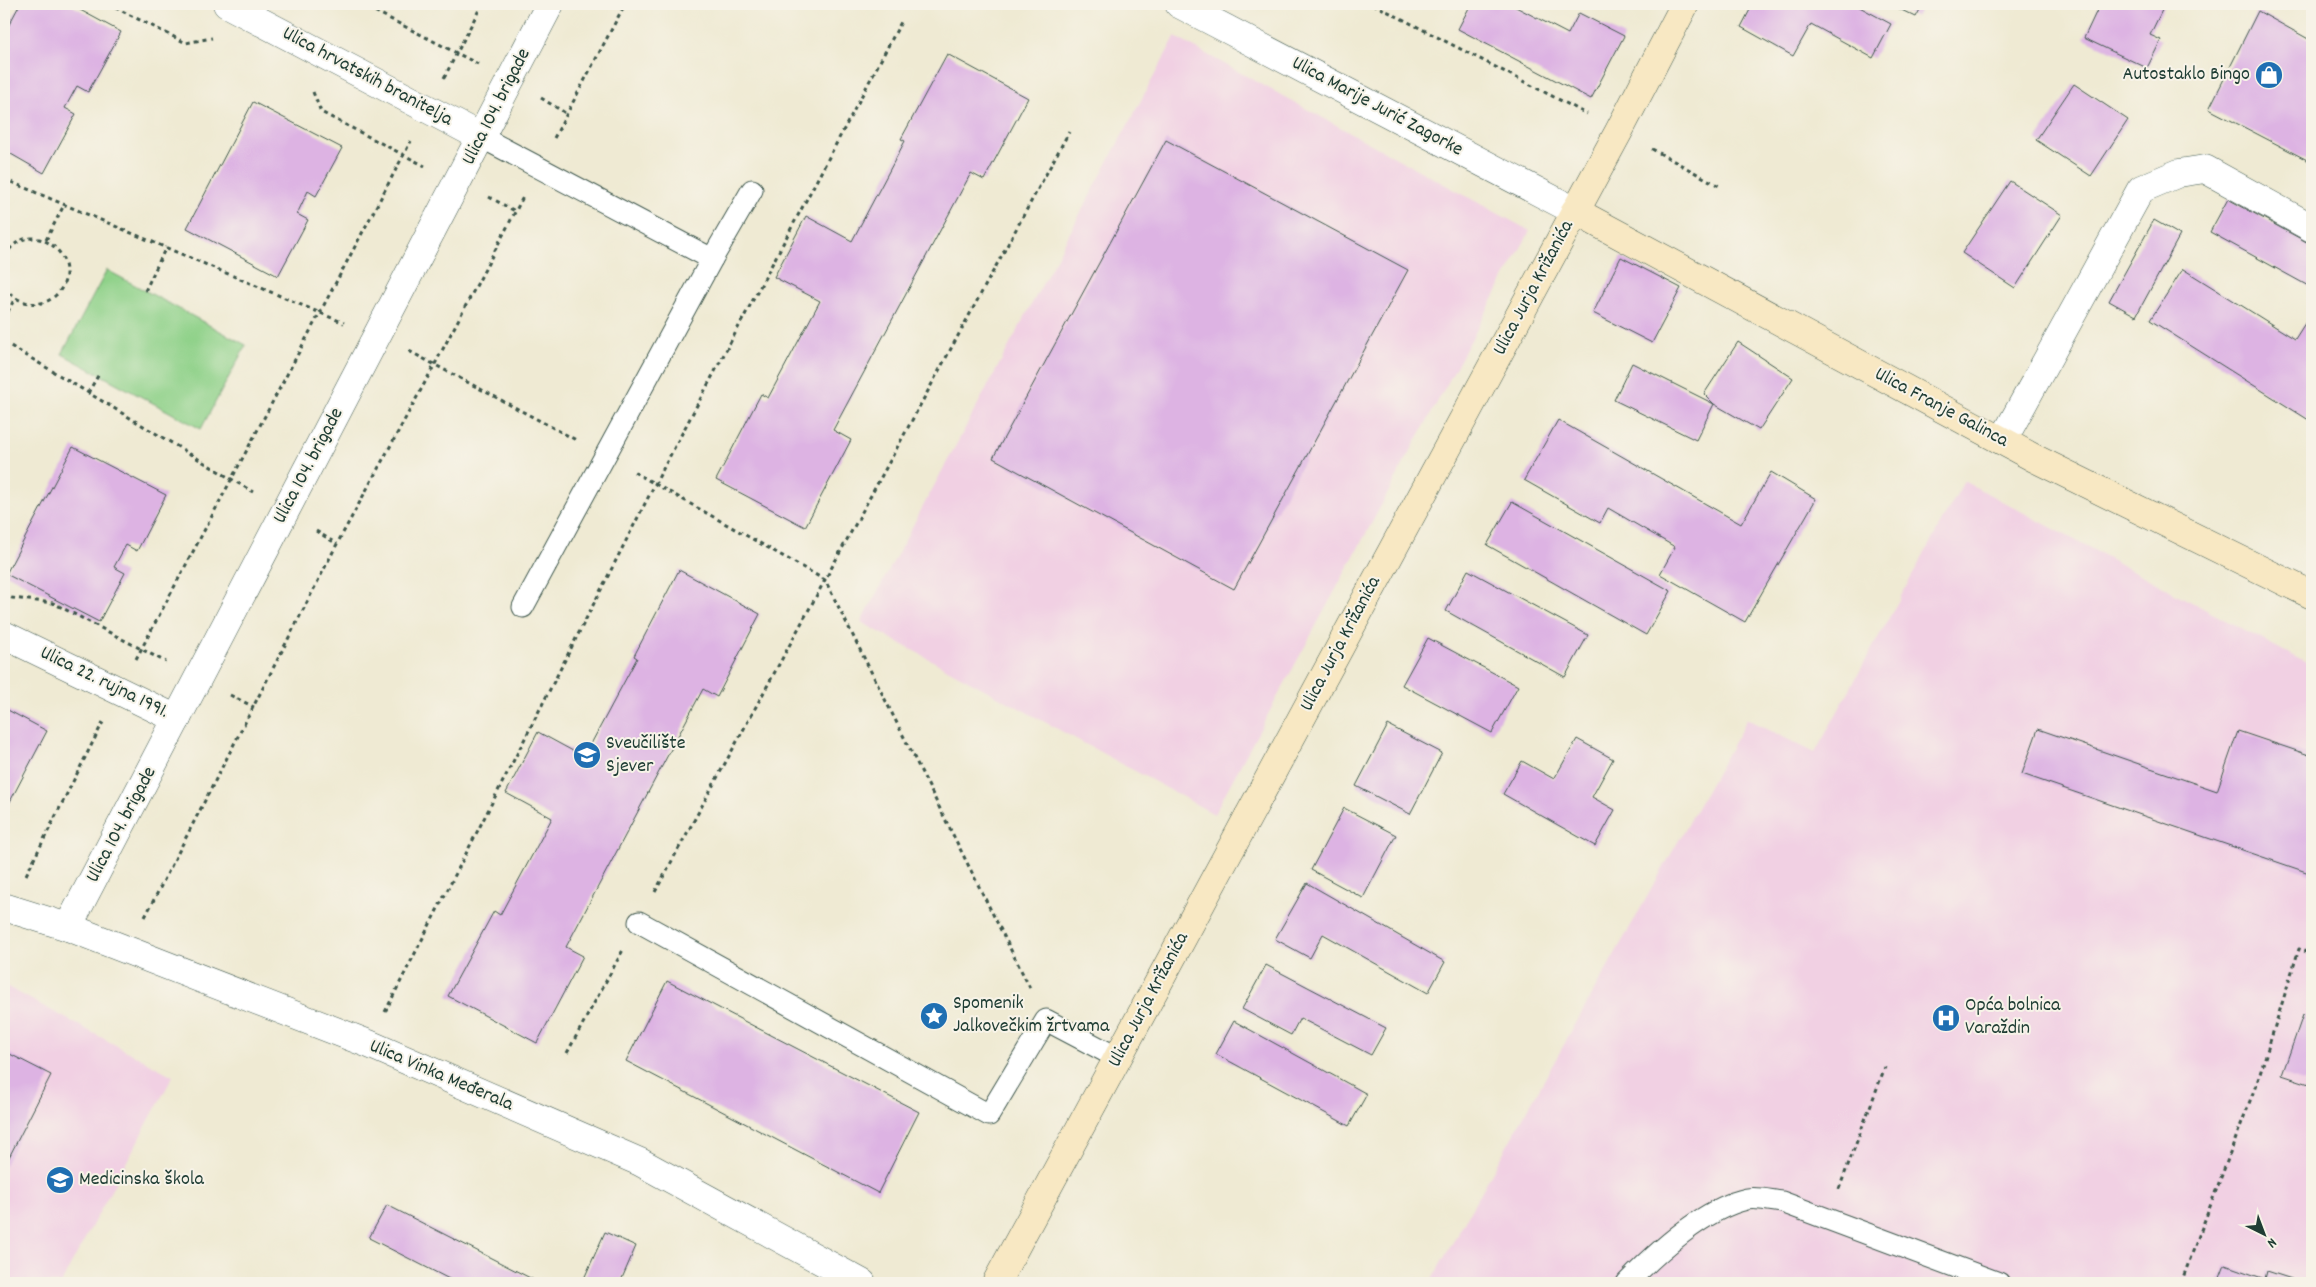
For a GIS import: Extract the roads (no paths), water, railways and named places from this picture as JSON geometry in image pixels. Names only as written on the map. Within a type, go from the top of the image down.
[{"type":"street","name":"Ulica hrvatskih branitelja","points":[[227,4],[481,137]]},
{"type":"street","name":"Ulica 104. brigade","points":[[68,928],[550,4]]},
{"type":"street","name":"Ulica Marije Jurić Zagorke","points":[[1179,4],[1575,211]]},
{"type":"street","name":"Ulica Jurja Križanića","points":[[996,1283],[1619,131],[1685,4]]},
{"type":"street","points":[[2002,440],[2141,189],[2179,173],[2205,169],[2312,228]]},
{"type":"street","name":"Ulica Franje Galinca","points":[[1575,211],[2002,440],[2312,595]]},
{"type":"street","name":"Ulica 22. rujna 1991.","points":[[4,635],[177,719]]},
{"type":"street","name":"Ulica Vinka Međerala","points":[[6,908],[68,928],[369,1044],[640,1162],[862,1283]]},
{"type":"lane","points":[[481,137],[712,259]]},
{"type":"lane","points":[[523,607],[712,259],[752,190]]},
{"type":"lane","points":[[639,922],[989,1115],[1046,1020],[1118,1058]]},
{"type":"lane","points":[[1627,1283],[1641,1268],[1705,1216],[1731,1204],[1749,1199],[1782,1202],[1998,1283]]},
{"type":"place","name":"Autostaklo Bingo","points":[[2269,75]]},
{"type":"place","name":"Sveučilište Sjever","points":[[587,755]]},
{"type":"place","name":"Spomenik Jalkovečkim žrtvama","points":[[934,1016]]},
{"type":"place","name":"Opća bolnica Varaždin","points":[[1946,1018]]},
{"type":"place","name":"Medicinska škola","points":[[60,1180]]}]
